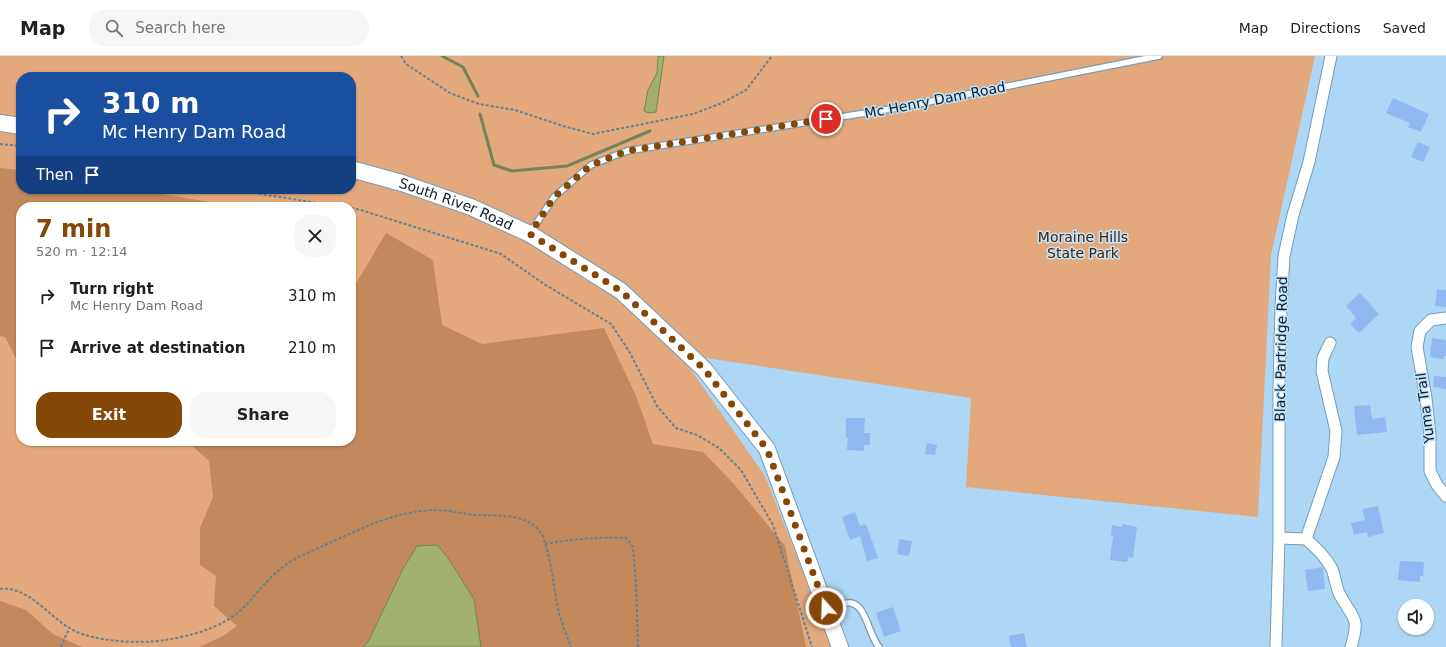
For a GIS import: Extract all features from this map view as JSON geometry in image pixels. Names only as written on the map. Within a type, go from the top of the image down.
[{"type":"street","name":"Black Partridge Road","points":[[1276,647],[1279,538],[1280,307],[1284,256],[1293,215],[1310,162],[1332,56]]},
{"type":"street","points":[[0,123],[16,125]]},
{"type":"street","name":"South River Road","points":[[356,170],[402,183],[471,207],[530,234],[621,291],[708,375],[767,449],[840,647]]},
{"type":"street","name":"Yuma Trail","points":[[1446,318],[1430,320],[1420,331],[1417,347],[1426,398],[1430,435],[1430,471],[1437,485],[1446,496]]},
{"type":"street","points":[[1306,539],[1334,457],[1336,431],[1322,371],[1323,358],[1330,343]]},
{"type":"street","points":[[1279,538],[1306,539],[1319,551],[1332,569],[1339,592],[1354,616],[1356,630],[1351,647]]},
{"type":"lane","name":"Mc Henry Dam Road","points":[[530,234],[554,197],[559,192],[591,165],[627,151],[902,107],[1159,56]]},
{"type":"lane","points":[[826,608],[851,603],[856,605],[864,613],[870,633],[879,647]]},
{"type":"path","points":[[401,56],[406,64],[450,93],[479,104],[515,110],[593,134],[694,114],[722,103],[746,90],[772,56]]},
{"type":"path","points":[[0,144],[16,146]]},
{"type":"path","points":[[261,194],[311,202]]},
{"type":"path","points":[[356,209],[501,254],[544,284],[611,324],[629,350],[657,406],[676,428],[697,436],[719,448],[741,470],[773,525],[812,647]]},
{"type":"path","points":[[0,589],[4,588],[18,590],[70,628],[84,635],[109,640],[146,642],[184,637],[205,630],[226,620],[240,611],[274,574],[288,564],[352,533],[385,520],[435,510],[472,515],[508,516],[525,520],[541,533],[552,565],[559,612],[571,647]]},
{"type":"path","points":[[545,544],[582,539],[626,538],[633,547],[638,647]]},
{"type":"path","points":[[61,647],[70,628]]},
{"type":"green space","name":"Moraine Hills State Park","points":[[0,56],[1315,56],[1271,255],[1258,517],[966,487],[971,398],[680,354],[765,476],[833,647],[0,647]]},
{"type":"shaded area","points":[[658,56],[664,56],[656,112],[649,113],[644,111],[648,90],[657,73]]},
{"type":"shaded area","points":[[0,168],[16,170],[16,194],[163,194],[210,202],[16,202],[16,358],[5,337],[0,336]]},
{"type":"shaded area","points":[[386,233],[433,260],[442,325],[482,344],[604,328],[636,396],[653,444],[703,452],[734,484],[785,546],[806,647],[199,647],[223,636],[237,626],[214,606],[216,576],[200,565],[200,528],[213,497],[209,461],[192,446],[356,446],[356,284]]},
{"type":"shaded area","points":[[437,545],[448,558],[474,599],[481,647],[363,647],[368,642],[403,569],[417,546]]},
{"type":"shaded area","points":[[0,601],[26,610],[53,634],[82,647],[0,647]]},
{"type":"building","points":[[1393,98],[1429,114],[1421,132],[1408,127],[1410,123],[1386,113]]},
{"type":"building","points":[[1418,142],[1430,147],[1423,162],[1411,157]]},
{"type":"building","points":[[1437,289],[1446,290],[1446,307],[1435,306]]},
{"type":"building","points":[[1360,293],[1379,314],[1359,333],[1350,324],[1356,318],[1346,306]]},
{"type":"building","points":[[1432,338],[1446,340],[1446,356],[1444,356],[1443,359],[1430,357]]},
{"type":"building","points":[[1434,376],[1446,377],[1446,389],[1433,387]]},
{"type":"building","points":[[1370,405],[1372,419],[1385,417],[1387,432],[1357,435],[1354,406]]},
{"type":"building","points":[[846,418],[865,418],[864,433],[870,433],[870,445],[864,445],[864,451],[847,450],[848,438],[846,438]]},
{"type":"building","points":[[927,443],[937,445],[935,455],[925,454]]},
{"type":"building","points":[[1378,506],[1384,533],[1368,537],[1367,532],[1354,535],[1351,523],[1365,520],[1362,509]]},
{"type":"building","points":[[855,512],[860,526],[866,524],[878,558],[867,561],[860,536],[850,540],[842,517]]},
{"type":"building","points":[[1122,524],[1137,527],[1133,558],[1128,557],[1127,562],[1110,560],[1113,536],[1111,536],[1112,525],[1122,527]]},
{"type":"building","points":[[899,539],[912,541],[909,556],[897,554]]},
{"type":"building","points":[[1400,561],[1424,562],[1423,576],[1420,576],[1420,582],[1398,580]]},
{"type":"building","points":[[1323,567],[1325,589],[1308,591],[1305,570]]},
{"type":"building","points":[[893,607],[901,631],[884,637],[876,613]]},
{"type":"building","points":[[1024,633],[1027,647],[1011,647],[1009,636]]},
{"type":"waterway","points":[[442,56],[463,67],[478,96]]},
{"type":"waterway","points":[[480,114],[494,165],[512,171],[567,166],[650,131]]},
{"type":"route","points":[[826,119],[627,151],[591,165],[554,197],[530,234],[621,291],[704,369],[713,380],[767,449],[826,608]]}]
